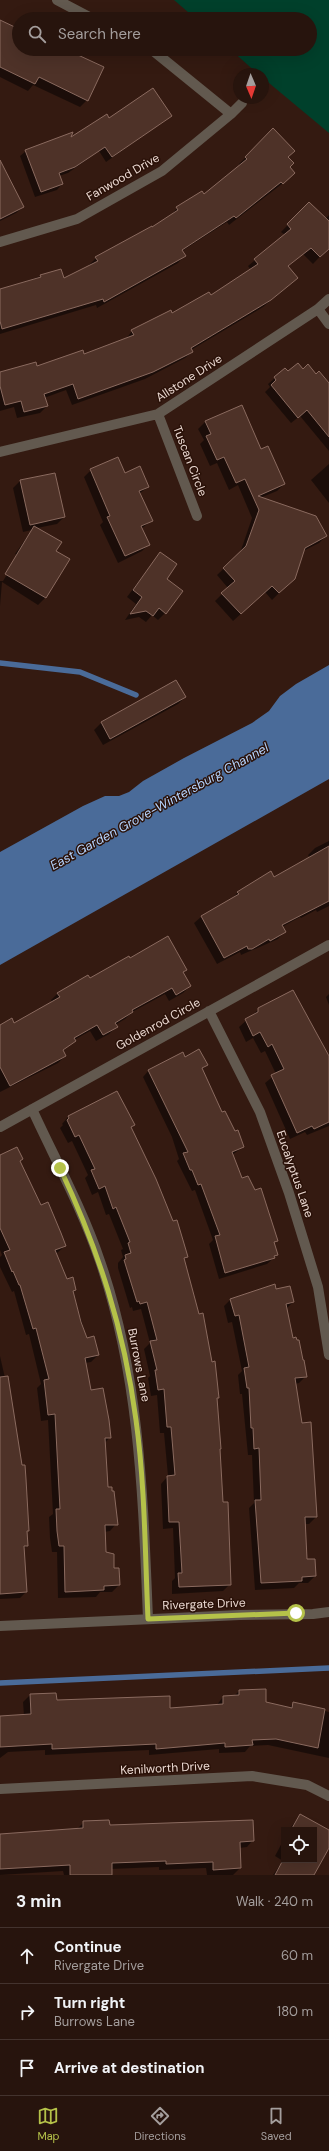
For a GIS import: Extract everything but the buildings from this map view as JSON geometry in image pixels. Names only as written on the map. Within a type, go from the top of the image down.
[{"type":"street","points":[[57,0],[80,12]]},
{"type":"street","points":[[160,56],[231,114]]},
{"type":"street","name":"Fanwood Drive","points":[[0,242],[77,219],[162,171],[231,114],[240,104]]},
{"type":"street","name":"Allstone Drive","points":[[0,452],[158,414],[318,309],[329,299]]},
{"type":"street","points":[[318,309],[329,324]]},
{"type":"street","name":"Tuscan Circle","points":[[158,414],[197,516]]},
{"type":"street","name":"Goldenrod Circle","points":[[0,1127],[329,945]]},
{"type":"street","name":"Eucalyptus Lane","points":[[209,1011],[260,1112],[289,1193],[318,1287],[329,1355]]},
{"type":"street","name":"Burrows Lane","points":[[32,1109],[72,1194],[97,1254],[124,1351],[136,1420],[148,1619]]},
{"type":"street","name":"Rivergate Drive","points":[[0,1626],[291,1613],[313,1614],[329,1612]]},
{"type":"street","name":"Kenilworth Drive","points":[[0,1789],[252,1776],[307,1785],[329,1796]]},
{"type":"green space","points":[[174,0],[329,0],[329,133],[269,83],[269,68],[251,68],[238,56],[317,56],[317,12],[188,12]]},
{"type":"water","name":"East Garden Grove-Wintersburg Channel","points":[[329,665],[329,779],[0,965],[0,852],[83,806],[105,796],[119,796],[129,792],[143,781],[184,758],[252,723],[269,711],[280,696],[296,684]]},
{"type":"waterway","points":[[0,663],[80,672],[136,695]]},
{"type":"waterway","points":[[0,1683],[329,1668]]},
{"type":"route","points":[[60,1168],[86,1225],[100,1262],[124,1351],[136,1420],[143,1498],[148,1619],[296,1613]]}]
